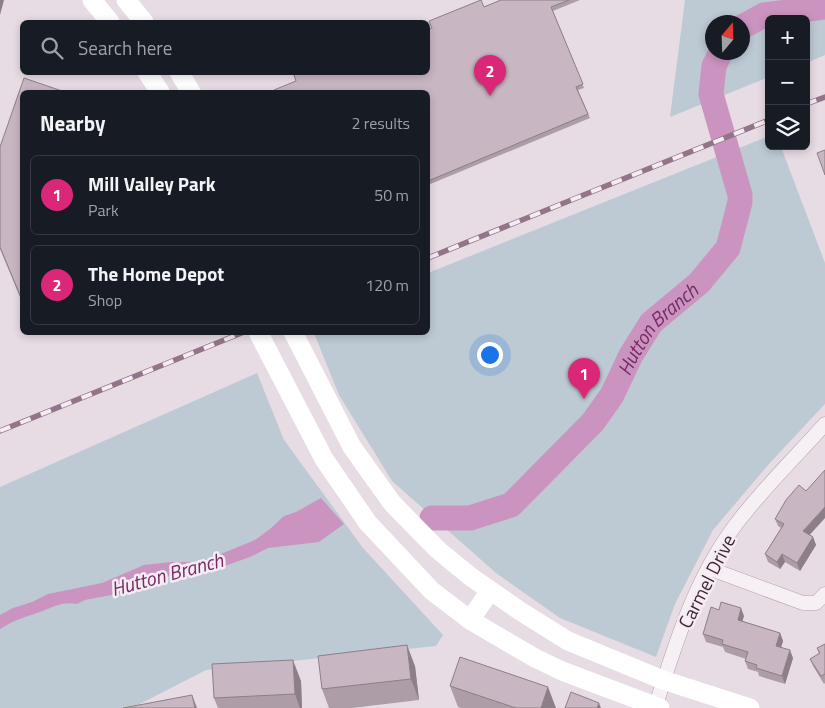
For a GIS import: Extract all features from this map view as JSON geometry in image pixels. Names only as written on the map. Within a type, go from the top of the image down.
[{"type":"main road","points":[[92,0],[108,20]]},
{"type":"main road","points":[[126,0],[142,20]]},
{"type":"main road","points":[[149,75],[159,90]]},
{"type":"main road","points":[[180,75],[190,90]]},
{"type":"main road","points":[[260,335],[324,459],[368,523],[432,591],[470,620],[535,658],[562,671],[657,708]]},
{"type":"main road","points":[[295,335],[352,446],[392,503],[438,550],[490,591],[568,641],[663,680],[750,708]]},
{"type":"main road","points":[[470,620],[490,591]]},
{"type":"street","name":"Carmel Drive","points":[[657,708],[663,680],[684,619],[708,568],[733,527],[825,424]]},
{"type":"street","points":[[708,568],[803,603],[816,603],[825,594]]},
{"type":"shaded area","points":[[685,0],[825,0],[825,55],[810,61],[810,15],[765,15],[765,79],[670,117]]},
{"type":"shaded area","points":[[765,138],[765,150],[782,150],[825,263],[825,404],[768,465],[713,530],[675,604],[656,657],[560,618],[496,573],[392,481],[339,395],[315,335],[430,335],[430,272]]},
{"type":"shaded area","points":[[257,373],[284,440],[363,548],[443,635],[436,646],[206,670],[132,708],[0,708],[0,487]]},
{"type":"water","points":[[321,498],[344,524],[319,542],[268,548],[250,557],[219,568],[190,574],[172,575],[122,593],[85,600],[77,604],[67,603],[58,605],[10,623],[0,629],[0,615],[13,608],[48,594],[102,583],[144,565],[195,562],[211,558],[255,540],[284,516],[296,512]]},
{"type":"building","points":[[481,0],[484,7],[501,0],[569,0],[551,7],[583,84],[576,87],[588,114],[430,180],[430,90],[274,90],[296,81],[294,75],[430,75],[430,28],[432,28],[430,21]]},
{"type":"building","points":[[24,78],[59,90],[20,90],[20,295],[0,247],[0,147]]},
{"type":"building","points":[[825,150],[825,175],[817,153]]},
{"type":"building","points":[[825,470],[825,507],[803,531],[813,537],[797,563],[782,554],[777,562],[765,554],[784,524],[775,519],[786,500],[799,485],[806,491]]},
{"type":"building","points":[[721,602],[741,608],[738,620],[780,633],[776,646],[790,650],[782,676],[756,668],[757,665],[745,661],[748,652],[722,644],[723,640],[703,634],[711,607],[719,610]]},
{"type":"building","points":[[825,644],[825,674],[821,676],[810,659],[820,653],[817,648]]},
{"type":"building","points":[[407,645],[411,679],[322,689],[318,656]]},
{"type":"building","points":[[460,657],[548,687],[541,708],[516,708],[450,686]]},
{"type":"building","points":[[293,660],[295,694],[214,698],[212,664]]},
{"type":"building","points":[[571,692],[599,703],[597,708],[565,708]]},
{"type":"building","points":[[192,695],[195,708],[123,708]]},
{"type":"waterway","name":"Hutton Branch","points":[[750,23],[764,15],[825,7]]},
{"type":"waterway","name":"Hutton Branch","points":[[432,518],[470,518],[511,505],[593,422],[612,395],[631,355],[651,323],[699,283],[728,248],[740,202],[740,195],[711,94],[714,66],[717,60]]},
{"type":"railway","points":[[810,103],[825,97]]},
{"type":"railway","points":[[430,257],[765,122]]},
{"type":"railway","points":[[0,431],[237,335]]},
{"type":"place","name":"The Home Depot","points":[[490,96]]},
{"type":"place","name":"Mill Valley Park","points":[[584,399]]}]
